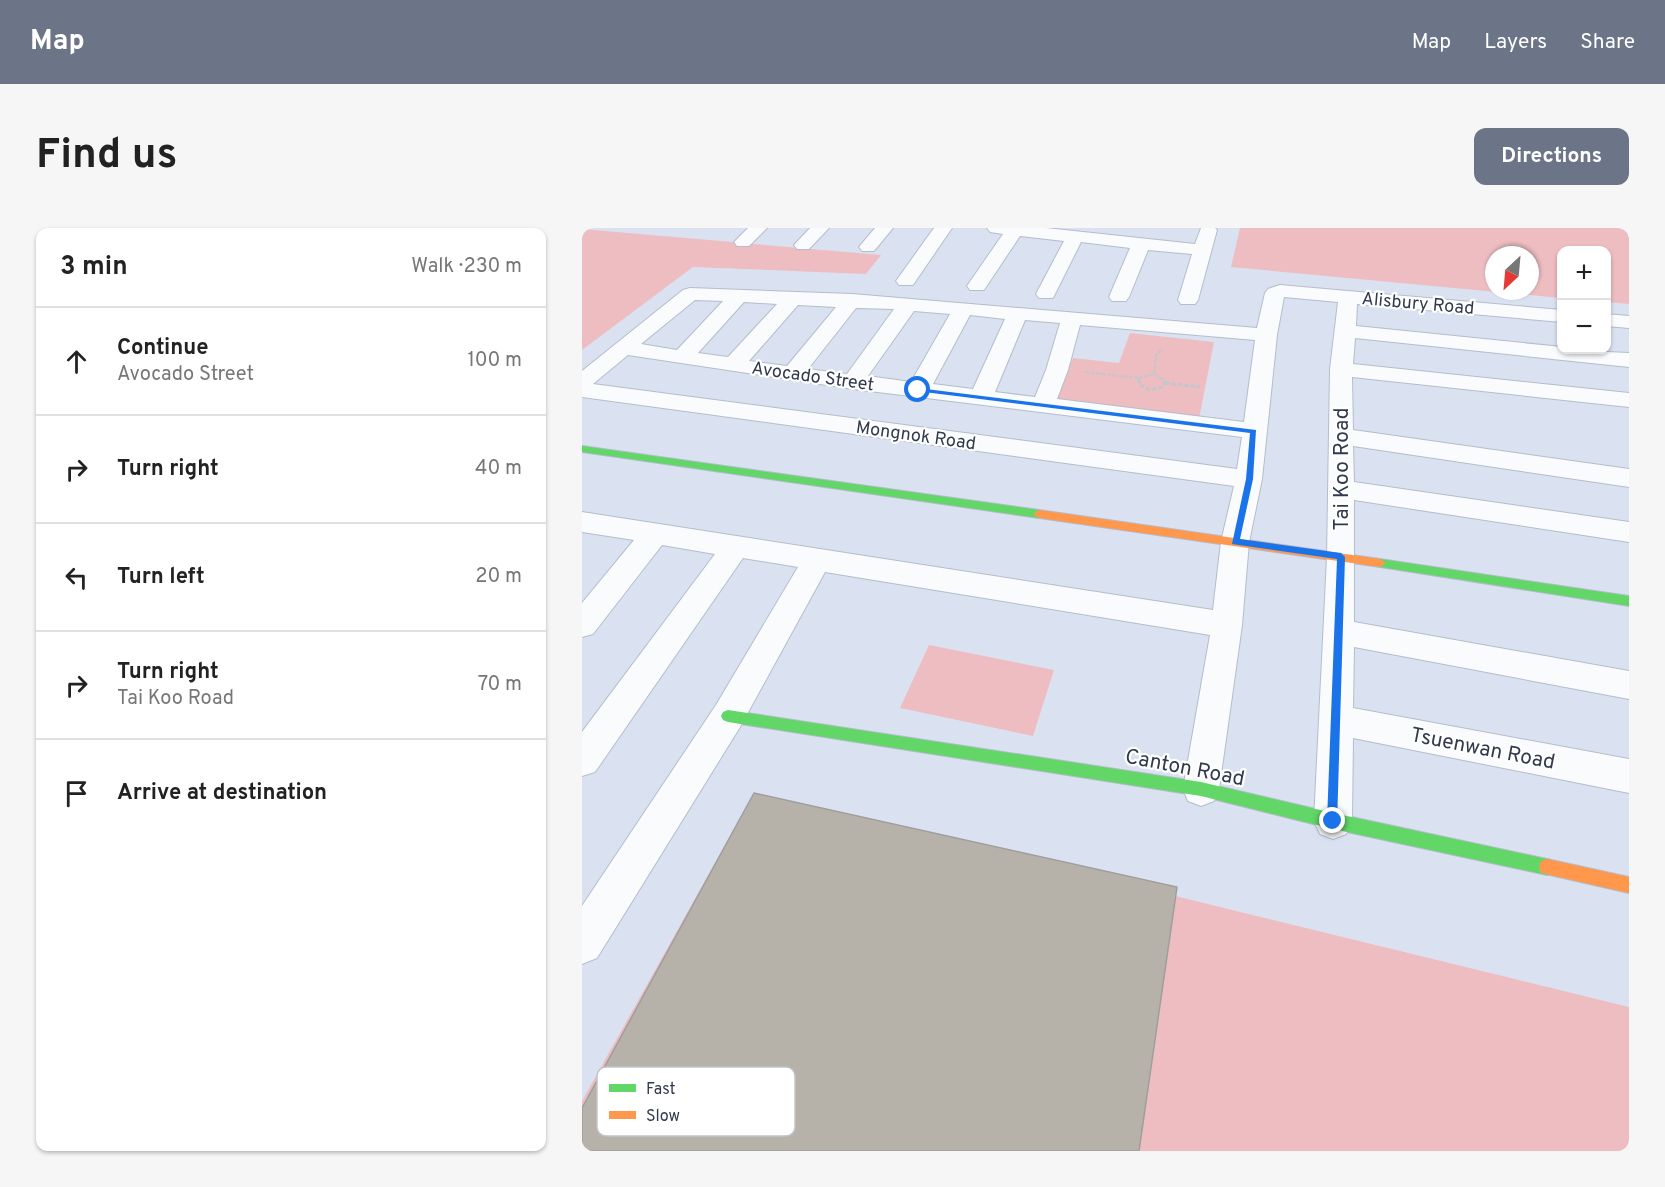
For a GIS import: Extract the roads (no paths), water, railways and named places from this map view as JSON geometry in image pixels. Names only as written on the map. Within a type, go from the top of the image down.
[{"type":"street","points":[[743,242],[758,228]]},
{"type":"street","points":[[803,246],[820,228]]},
{"type":"street","points":[[868,247],[884,228]]},
{"type":"street","points":[[906,281],[943,228]]},
{"type":"street","points":[[996,228],[1203,250]]},
{"type":"street","points":[[1188,300],[1208,228]]},
{"type":"street","points":[[977,286],[1015,230]]},
{"type":"street","points":[[1046,294],[1075,236]]},
{"type":"street","points":[[1119,297],[1141,244]]},
{"type":"street","name":"Alisbury Road","points":[[1266,335],[1275,293],[1280,291],[1557,316]]},
{"type":"street","points":[[582,382],[690,294],[852,300],[1266,335],[1250,479],[1235,542],[1227,625],[1201,789]]},
{"type":"street","points":[[681,358],[740,295]]},
{"type":"street","name":"Tai Koo Road","points":[[1333,821],[1338,720],[1341,557],[1341,369],[1348,297]]},
{"type":"street","points":[[733,365],[793,298]]},
{"type":"street","points":[[793,374],[852,300]]},
{"type":"street","points":[[853,382],[908,304]]},
{"type":"street","points":[[918,390],[963,309]]},
{"type":"street","points":[[981,397],[1018,313]]},
{"type":"street","points":[[1043,405],[1057,369],[1072,317]]},
{"type":"street","points":[[1611,320],[1629,322]]},
{"type":"street","points":[[1345,331],[1629,360]]},
{"type":"street","name":"Avocado Street","points":[[622,348],[853,382],[1254,431]]},
{"type":"street","points":[[1341,369],[1629,400]]},
{"type":"street","name":"Mongnok Road","points":[[582,390],[1250,479]]},
{"type":"street","points":[[1342,436],[1629,478]]},
{"type":"street","points":[[582,449],[1341,557],[1629,602]]},
{"type":"street","points":[[1340,489],[1629,532]]},
{"type":"street","points":[[582,522],[1227,625]]},
{"type":"street","points":[[582,625],[655,534]]},
{"type":"street","points":[[582,760],[736,546]]},
{"type":"street","points":[[582,943],[728,716],[817,560]]},
{"type":"street","points":[[1339,632],[1629,685]]},
{"type":"street","name":"Canton Road","points":[[728,716],[1201,789],[1333,821],[1629,885]]},
{"type":"street","name":"Tsuenwan Road","points":[[1338,720],[1629,776]]}]
